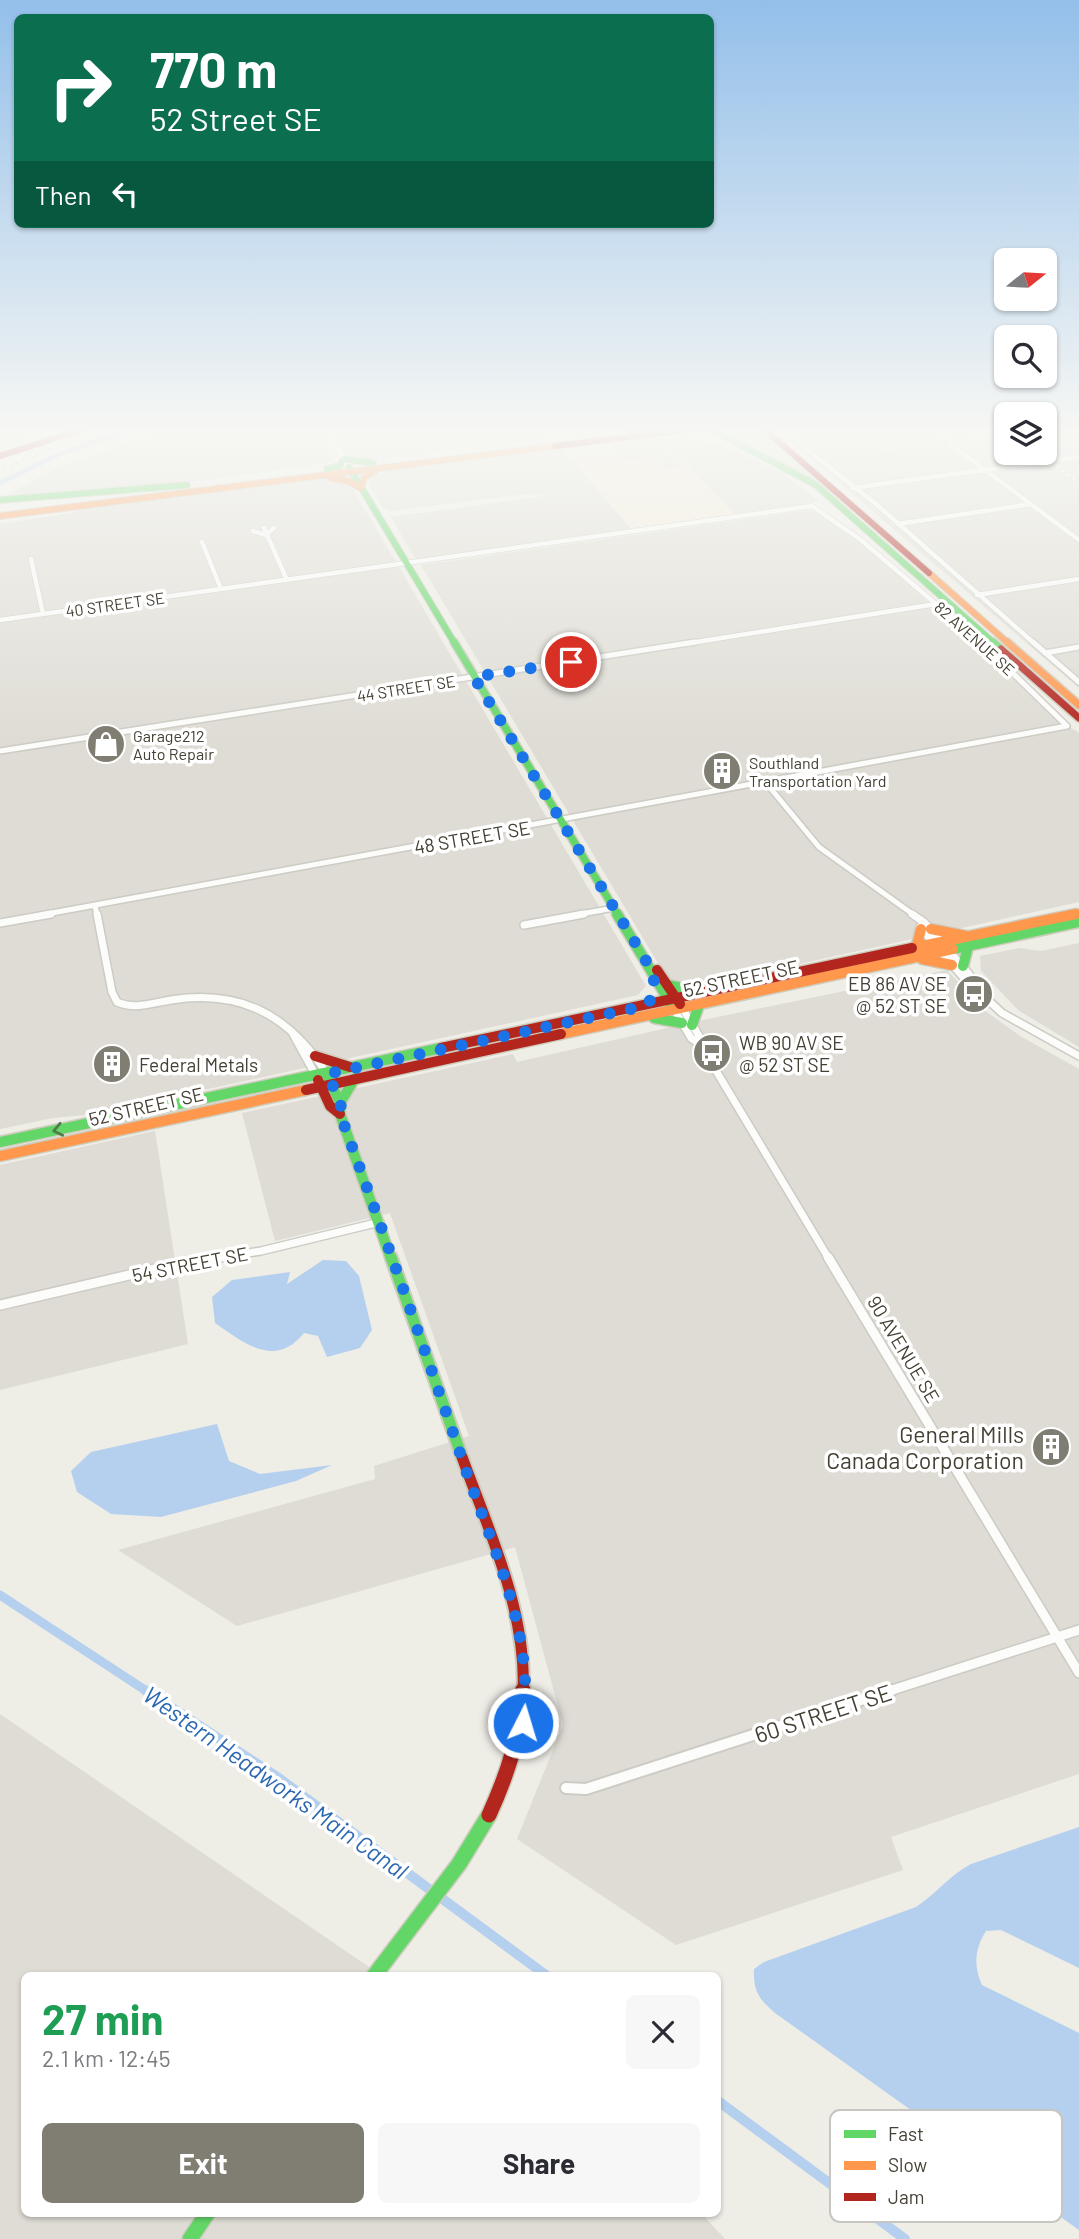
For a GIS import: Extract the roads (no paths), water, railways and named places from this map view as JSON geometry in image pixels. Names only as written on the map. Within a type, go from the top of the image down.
[{"type":"main road","name":"90 AVENUE SE","points":[[388,532],[656,979],[676,1005]]},
{"type":"main road","points":[[871,532],[1079,718]]},
{"type":"main road","points":[[882,532],[1079,705]]},
{"type":"main road","name":"52 STREET SE","points":[[971,942],[1079,913]]},
{"type":"main road","name":"52 STREET SE","points":[[356,1073],[645,1006],[699,1005],[911,959],[942,948],[1079,922]]},
{"type":"main road","points":[[911,959],[957,966],[971,942],[926,929],[916,949]]},
{"type":"main road","name":"52 STREET SE","points":[[0,1142],[642,1018],[714,993],[916,949],[942,948]]},
{"type":"main road","name":"90 AVENUE SE","points":[[648,964],[656,969],[668,985],[676,1005]]},
{"type":"main road","points":[[645,1006],[653,997],[656,979]]},
{"type":"main road","points":[[668,985],[680,990],[714,993]]},
{"type":"main road","points":[[642,1018],[687,1024],[699,1005]]},
{"type":"main road","points":[[315,1056],[356,1073],[340,1109]]},
{"type":"main road","points":[[324,1079],[327,1099]]},
{"type":"main road","points":[[324,1079],[340,1109],[515,1615],[527,1695],[520,1738],[509,1773],[474,1841],[377,1972]]},
{"type":"main road","name":"52 STREET SE","points":[[0,1156],[287,1092],[324,1079]]},
{"type":"main road","points":[[287,1092],[327,1099],[340,1109]]},
{"type":"main road","points":[[190,2239],[205,2217]]},
{"type":"street","points":[[263,532],[287,580]]},
{"type":"street","name":"40 STREET SE","points":[[0,620],[623,532]]},
{"type":"street","name":"82 AVENUE SE","points":[[853,532],[1029,687],[1067,726]]},
{"type":"street","points":[[908,532],[1079,682]]},
{"type":"street","points":[[202,542],[221,589]]},
{"type":"street","points":[[31,559],[43,614]]},
{"type":"street","points":[[977,595],[1079,579]]},
{"type":"street","name":"44 STREET SE","points":[[0,751],[936,604]]},
{"type":"street","points":[[1045,653],[1079,647]]},
{"type":"street","name":"48 STREET SE","points":[[0,923],[1067,726]]},
{"type":"street","points":[[767,783],[819,847],[915,917],[1002,1013],[1079,1056]]},
{"type":"street","points":[[95,906],[112,992],[117,1002],[130,1006],[189,996],[234,998],[267,1010],[290,1028],[315,1056],[324,1079]]},
{"type":"street","points":[[524,925],[614,908]]},
{"type":"street","name":"90 AVENUE SE","points":[[676,1005],[687,1024],[691,1038],[699,1044],[1079,1673]]},
{"type":"street","points":[[290,1028],[324,1079]]},
{"type":"street","name":"54 STREET SE","points":[[0,1305],[185,1262],[261,1251],[380,1222]]},
{"type":"street","name":"60 STREET SE","points":[[566,1788],[586,1789],[1079,1630]]},
{"type":"water","points":[[323,1260],[346,1261],[359,1276],[372,1330],[360,1348],[327,1357],[318,1336],[304,1333],[293,1344],[271,1351],[248,1344],[215,1323],[212,1297],[232,1280],[290,1272],[287,1284]]},
{"type":"water","points":[[217,1424],[229,1461],[260,1474],[332,1465],[296,1481],[161,1517],[111,1514],[77,1492],[71,1471],[91,1452]]},
{"type":"water","points":[[1079,1827],[1079,1968],[1001,1930],[986,1931],[979,1944],[976,1964],[982,1985],[1079,2033],[1079,2230],[1062,2218],[1062,2110],[911,2110],[775,2013],[758,1994],[754,1969],[764,1962],[916,1907],[971,1864]]},
{"type":"waterway","name":"Western Headworks Main Canal","points":[[0,1595],[148,1692]]},
{"type":"waterway","name":"Western Headworks Main Canal","points":[[145,1690],[280,1779],[542,1972]]},
{"type":"waterway","name":"Western Headworks Main Canal","points":[[721,2103],[830,2184]]},
{"type":"waterway","name":"Western Headworks Main Canal","points":[[882,2222],[905,2239]]},
{"type":"place","name":"Garage212 Auto Repair","points":[[106,744]]},
{"type":"place","name":"Southland Transportation Yard","points":[[722,771]]},
{"type":"place","name":"EB 86 AV SE @ 52 ST SE","points":[[974,994]]},
{"type":"place","name":"WB 90 AV SE @ 52 ST SE","points":[[712,1053]]},
{"type":"place","name":"Federal Metals","points":[[112,1064]]},
{"type":"place","name":"General Mills Canada Corporation","points":[[1051,1447]]}]
